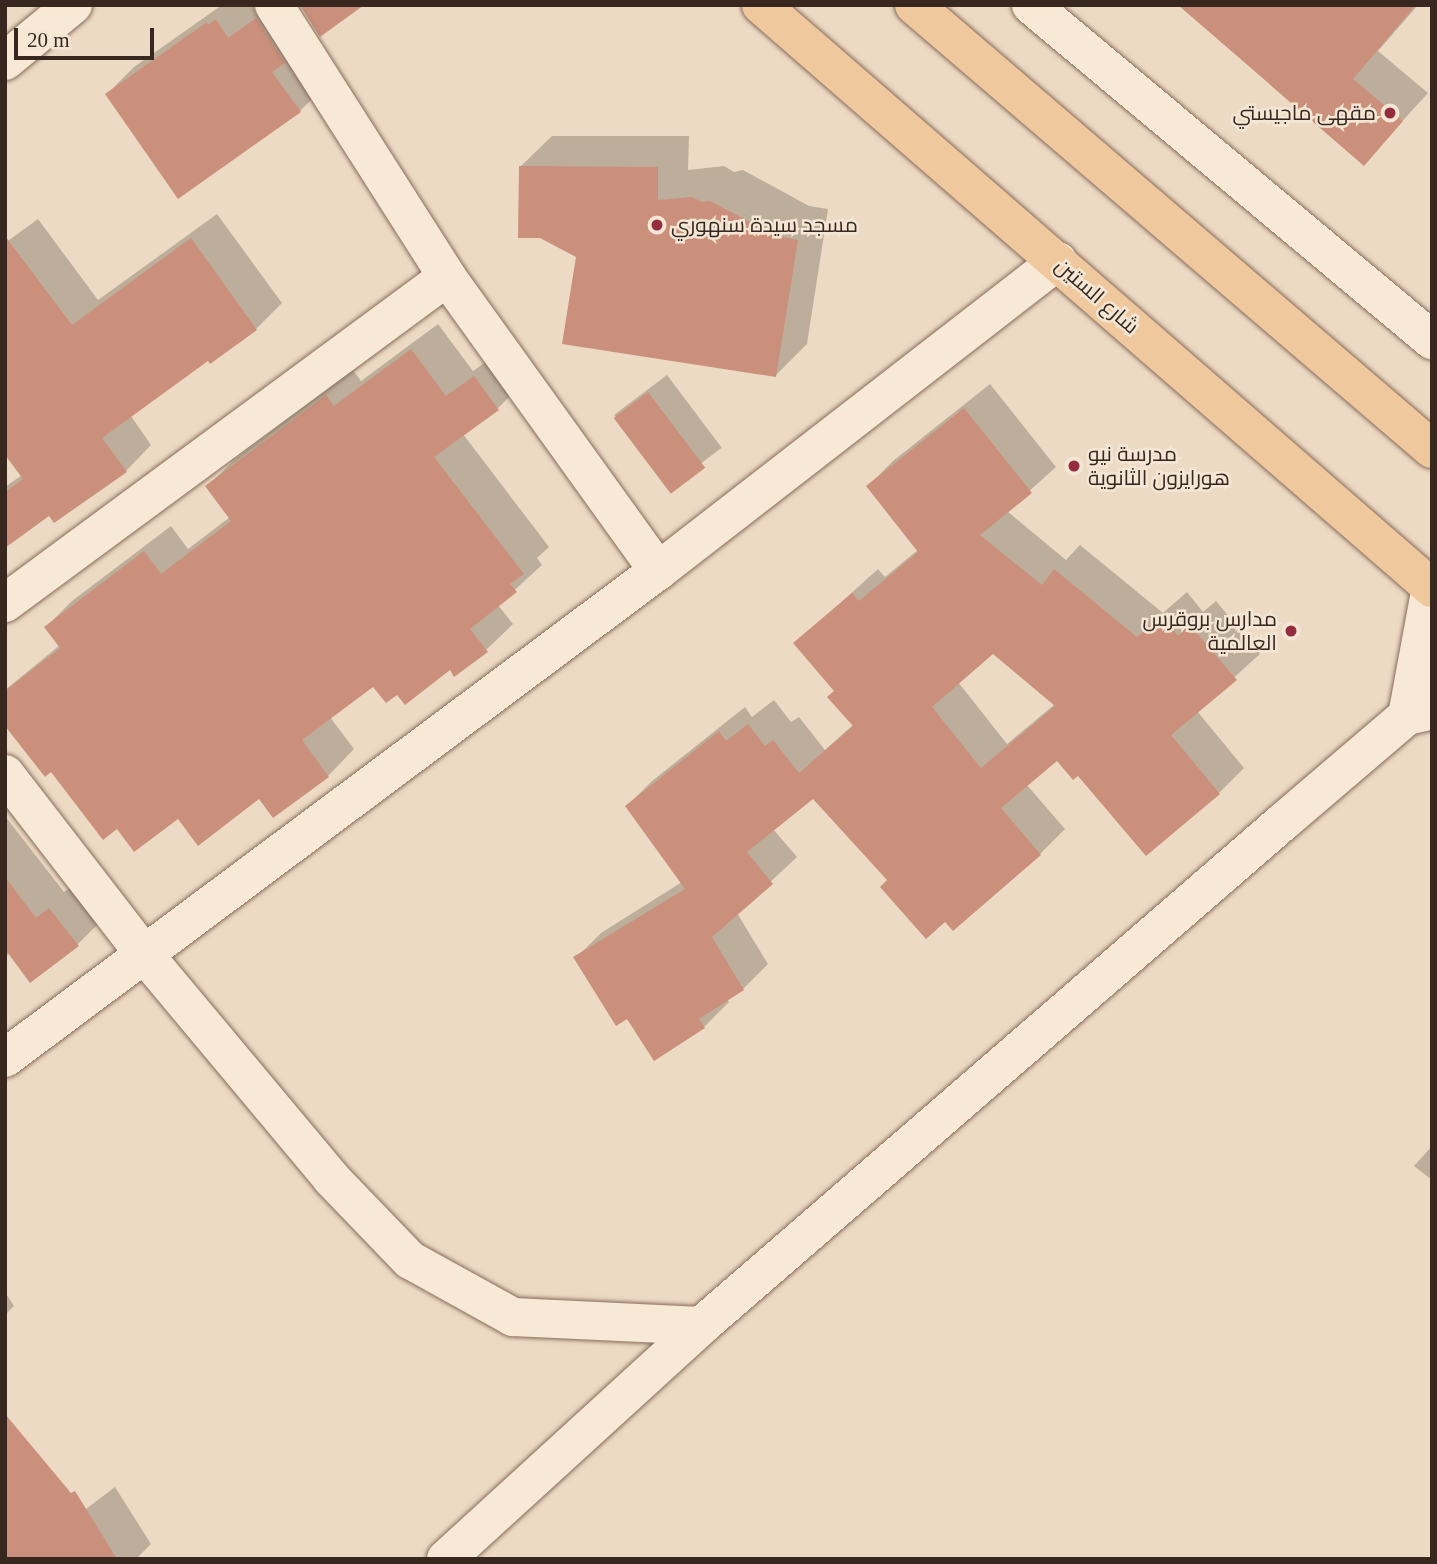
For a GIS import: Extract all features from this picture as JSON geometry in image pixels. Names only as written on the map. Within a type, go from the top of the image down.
[{"type":"main road","name":"شارع الستين","points":[[761,5],[989,206],[1058,261],[1431,587]]},
{"type":"main road","points":[[914,5],[1432,449]]},
{"type":"street","points":[[5,61],[73,5]]},
{"type":"street","points":[[274,5],[447,277],[658,571]]},
{"type":"street","points":[[1031,5],[1432,340]]},
{"type":"street","points":[[5,1058],[658,571],[1058,261]]},
{"type":"street","points":[[5,603],[447,277]]},
{"type":"street","points":[[446,1559],[701,1326],[1419,713],[1431,587]]},
{"type":"street","points":[[5,774],[144,954],[331,1178],[410,1260],[513,1317],[701,1326]]},
{"type":"building","points":[[300,5],[364,5],[320,37]]},
{"type":"building","points":[[1178,5],[1416,5],[1353,79],[1403,121],[1364,166]]},
{"type":"building","points":[[256,18],[285,63],[272,72],[301,112],[178,199],[105,94],[207,22],[208,25],[216,19],[228,38]]},
{"type":"building","points":[[519,166],[658,167],[658,200],[692,197],[702,202],[710,201],[777,236],[798,240],[776,377],[562,344],[576,257],[540,238],[518,238]]},
{"type":"building","points":[[5,236],[72,325],[191,238],[257,330],[210,364],[208,361],[102,438],[127,472],[54,523],[49,516],[5,548],[5,492],[23,479],[5,455]]},
{"type":"building","points":[[411,349],[446,396],[474,376],[499,410],[434,457],[524,574],[510,584],[517,592],[470,629],[488,652],[454,677],[450,670],[405,705],[397,695],[386,703],[373,687],[302,740],[329,777],[273,818],[259,799],[198,846],[178,819],[134,852],[117,829],[103,840],[51,772],[45,777],[5,726],[5,691],[60,648],[44,627],[144,551],[161,574],[231,521],[205,486],[326,395],[334,406]]},
{"type":"building","points":[[648,392],[705,468],[671,494],[614,418]]},
{"type":"building","points":[[964,408],[1032,493],[980,535],[1042,585],[1054,569],[1137,637],[1161,616],[1178,636],[1190,625],[1237,680],[1171,735],[1220,794],[1146,856],[1078,776],[1073,780],[1057,761],[1001,808],[1041,855],[953,931],[945,922],[926,939],[880,887],[887,880],[813,799],[747,852],[773,884],[712,937],[744,990],[699,1019],[705,1028],[654,1061],[627,1019],[616,1026],[573,957],[685,889],[625,806],[719,731],[726,741],[748,724],[765,746],[773,740],[799,773],[853,726],[827,697],[834,691],[793,643],[852,593],[859,601],[918,552],[866,486]],"holes":[[[993,654],[1055,706],[981,768],[932,707]]]},
{"type":"building","points":[[5,877],[36,918],[49,908],[79,946],[30,983],[5,949]]},
{"type":"building","points":[[5,1414],[71,1493],[75,1491],[117,1559],[5,1559]]},
{"type":"place","name":"مقهى ماجيستي","points":[[1390,113]]},
{"type":"place","name":"مسجد سيدة سنهوري","points":[[657,225]]},
{"type":"place","name":"مدرسة نيو هورايزون الثانوية","points":[[1074,466]]},
{"type":"place","name":"مدارس بروقرس العالمية","points":[[1291,631]]}]
